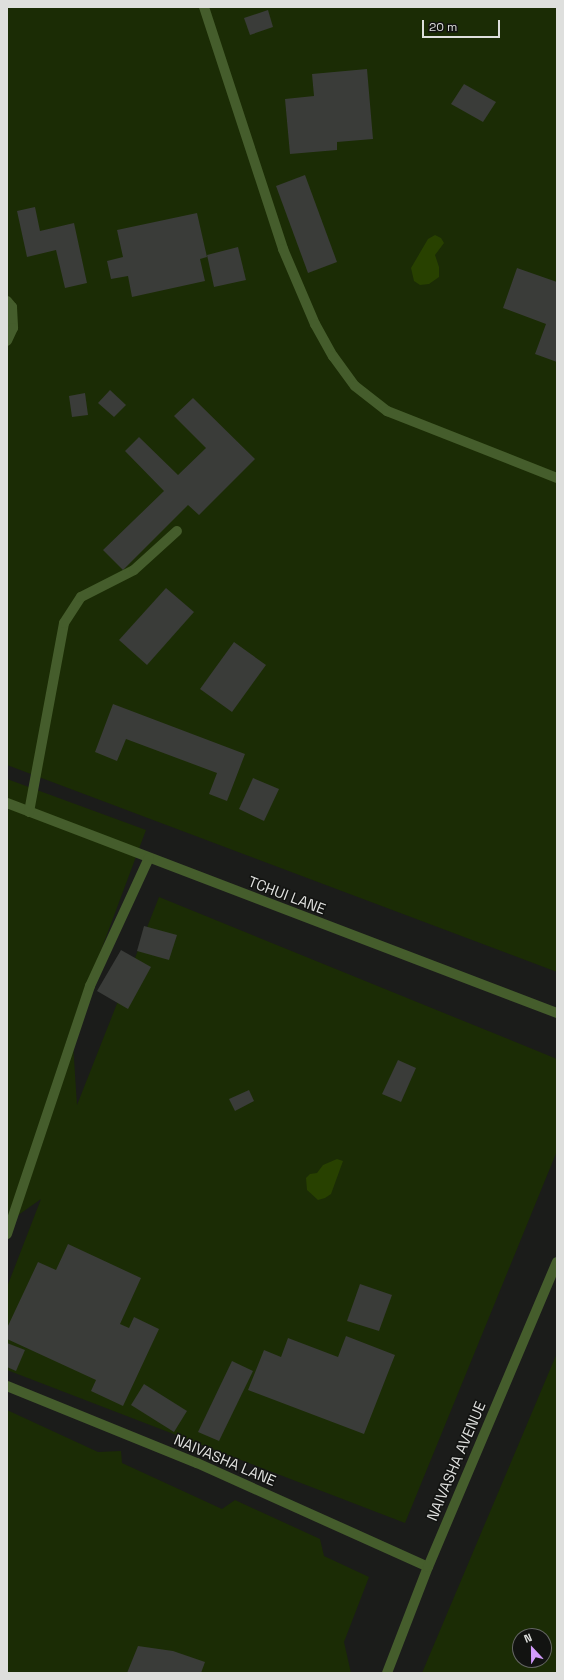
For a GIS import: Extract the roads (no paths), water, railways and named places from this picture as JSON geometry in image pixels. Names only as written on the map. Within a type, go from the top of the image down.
[{"type":"street","points":[[204,7],[283,249],[315,324],[333,356],[355,386],[387,411],[557,478]]},
{"type":"street","points":[[7,301],[12,307],[13,328],[7,341]]},
{"type":"street","points":[[29,812],[64,623],[81,597],[134,570],[177,531]]},
{"type":"street","name":"TCHUI LANE","points":[[7,803],[557,1013]]},
{"type":"street","points":[[7,1234],[90,986],[149,858]]},
{"type":"street","name":"NAIVASHA AVENUE","points":[[387,1673],[428,1567],[557,1262]]},
{"type":"street","name":"NAIVASHA LANE","points":[[7,1386],[197,1463],[428,1567]]}]
